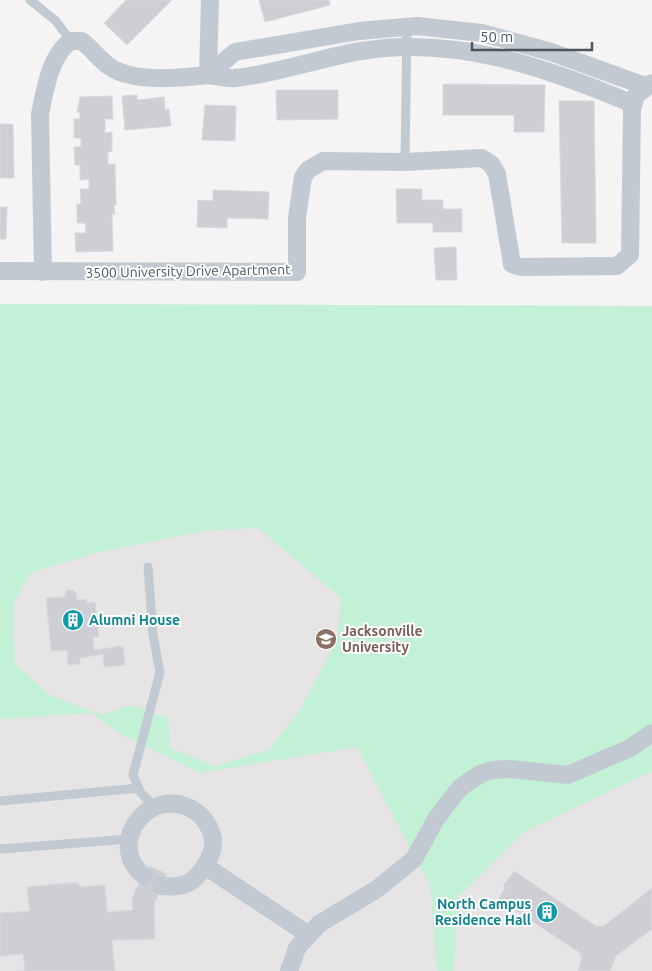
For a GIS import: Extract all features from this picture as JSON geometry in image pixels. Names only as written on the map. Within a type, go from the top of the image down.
[{"type":"street","points":[[208,75],[210,0]]},
{"type":"street","points":[[208,75],[235,52],[359,31],[407,27],[482,33],[552,52],[649,84]]},
{"type":"street","points":[[44,272],[40,114],[45,89],[58,54],[63,46],[72,41],[82,41],[111,67],[137,77],[192,77],[208,75],[233,79],[362,50],[424,47],[508,58],[572,78],[633,104],[636,95],[649,84]]},
{"type":"street","name":"3500 University Drive Apartment","points":[[0,271],[297,272],[297,218],[303,177],[308,170],[323,161],[405,162],[482,158],[491,164],[497,174],[512,264],[521,267],[616,266],[630,255],[633,104]]},
{"type":"street","points":[[289,971],[297,948],[319,924],[377,889],[414,859],[436,819],[448,803],[462,787],[480,774],[492,770],[509,769],[568,775],[630,748],[652,733]]},
{"type":"street","points":[[144,876],[132,861],[130,839],[136,822],[146,811],[154,807],[173,803],[187,806],[200,814],[208,826],[213,840],[212,854],[198,877],[187,884],[174,887],[162,886]]},
{"type":"street","points":[[205,866],[309,935]]},
{"type":"lane","points":[[30,0],[55,20],[72,41]]},
{"type":"lane","points":[[405,162],[407,27]]},
{"type":"lane","points":[[148,567],[153,635],[160,672],[133,775],[139,788],[154,807]]},
{"type":"lane","points":[[0,801],[139,788]]},
{"type":"lane","points":[[0,849],[130,839]]},
{"type":"shaded area","name":"Jacksonville University","points":[[0,304],[652,306],[652,971],[0,971]]},
{"type":"green space","points":[[0,304],[652,306],[652,771],[524,832],[458,897],[454,971],[437,971],[430,886],[357,747],[200,773],[120,734],[91,713],[0,719]],"holes":[[[258,528],[341,598],[337,641],[299,711],[269,750],[215,766],[170,748],[168,718],[132,705],[102,715],[50,695],[15,664],[13,605],[30,573],[96,553],[205,531]]]},
{"type":"building","points":[[126,0],[172,0],[127,45],[104,23]]},
{"type":"building","points":[[259,0],[329,0],[330,5],[265,22]]},
{"type":"building","points":[[443,84],[545,85],[544,132],[514,132],[514,115],[443,115]]},
{"type":"building","points":[[276,90],[338,90],[338,119],[277,120]]},
{"type":"building","points":[[137,95],[137,100],[164,97],[165,110],[169,109],[171,126],[125,130],[122,96]]},
{"type":"building","points":[[112,96],[113,119],[105,119],[105,133],[112,132],[112,151],[108,152],[108,164],[115,164],[116,205],[114,205],[115,214],[112,214],[113,251],[76,252],[75,233],[86,233],[85,223],[77,223],[77,204],[81,204],[80,189],[89,189],[89,179],[80,180],[80,165],[75,165],[74,147],[81,147],[81,138],[74,138],[74,119],[80,119],[80,112],[77,112],[80,97]]},
{"type":"building","points":[[559,101],[594,101],[596,243],[562,243]]},
{"type":"building","points":[[205,105],[236,106],[235,141],[202,140]]},
{"type":"building","points":[[0,124],[13,124],[14,178],[0,178]]},
{"type":"building","points":[[396,189],[422,189],[422,200],[443,200],[443,209],[462,209],[462,232],[433,232],[433,223],[397,223]]},
{"type":"building","points":[[213,190],[269,192],[268,219],[227,218],[227,228],[197,227],[198,200],[213,201]]},
{"type":"building","points":[[0,207],[7,207],[6,239],[0,239]]},
{"type":"building","points":[[456,247],[457,280],[436,280],[434,248]]},
{"type":"building","name":"Alumni House","points":[[67,590],[73,590],[76,593],[77,600],[87,599],[87,603],[95,602],[99,637],[93,637],[94,650],[123,646],[125,665],[104,667],[103,654],[80,658],[80,664],[68,665],[67,650],[51,651],[46,598],[64,597]]},
{"type":"building","points":[[150,866],[167,874],[154,905],[155,939],[112,940],[115,971],[25,971],[23,954],[0,956],[0,913],[30,911],[27,887],[68,883],[79,883],[79,887],[105,885],[107,912],[133,910],[132,900],[136,889]]},
{"type":"building","name":"North Campus Residence Hall","points":[[514,871],[596,926],[604,926],[652,888],[652,929],[616,956],[610,971],[578,971],[582,957],[579,952],[498,899],[505,888],[503,886]]},
{"type":"place","name":"Alumni House","points":[[73,620]]},
{"type":"place","name":"Jacksonville University","points":[[326,639]]},
{"type":"place","name":"North Campus Residence Hall","points":[[547,912]]}]
